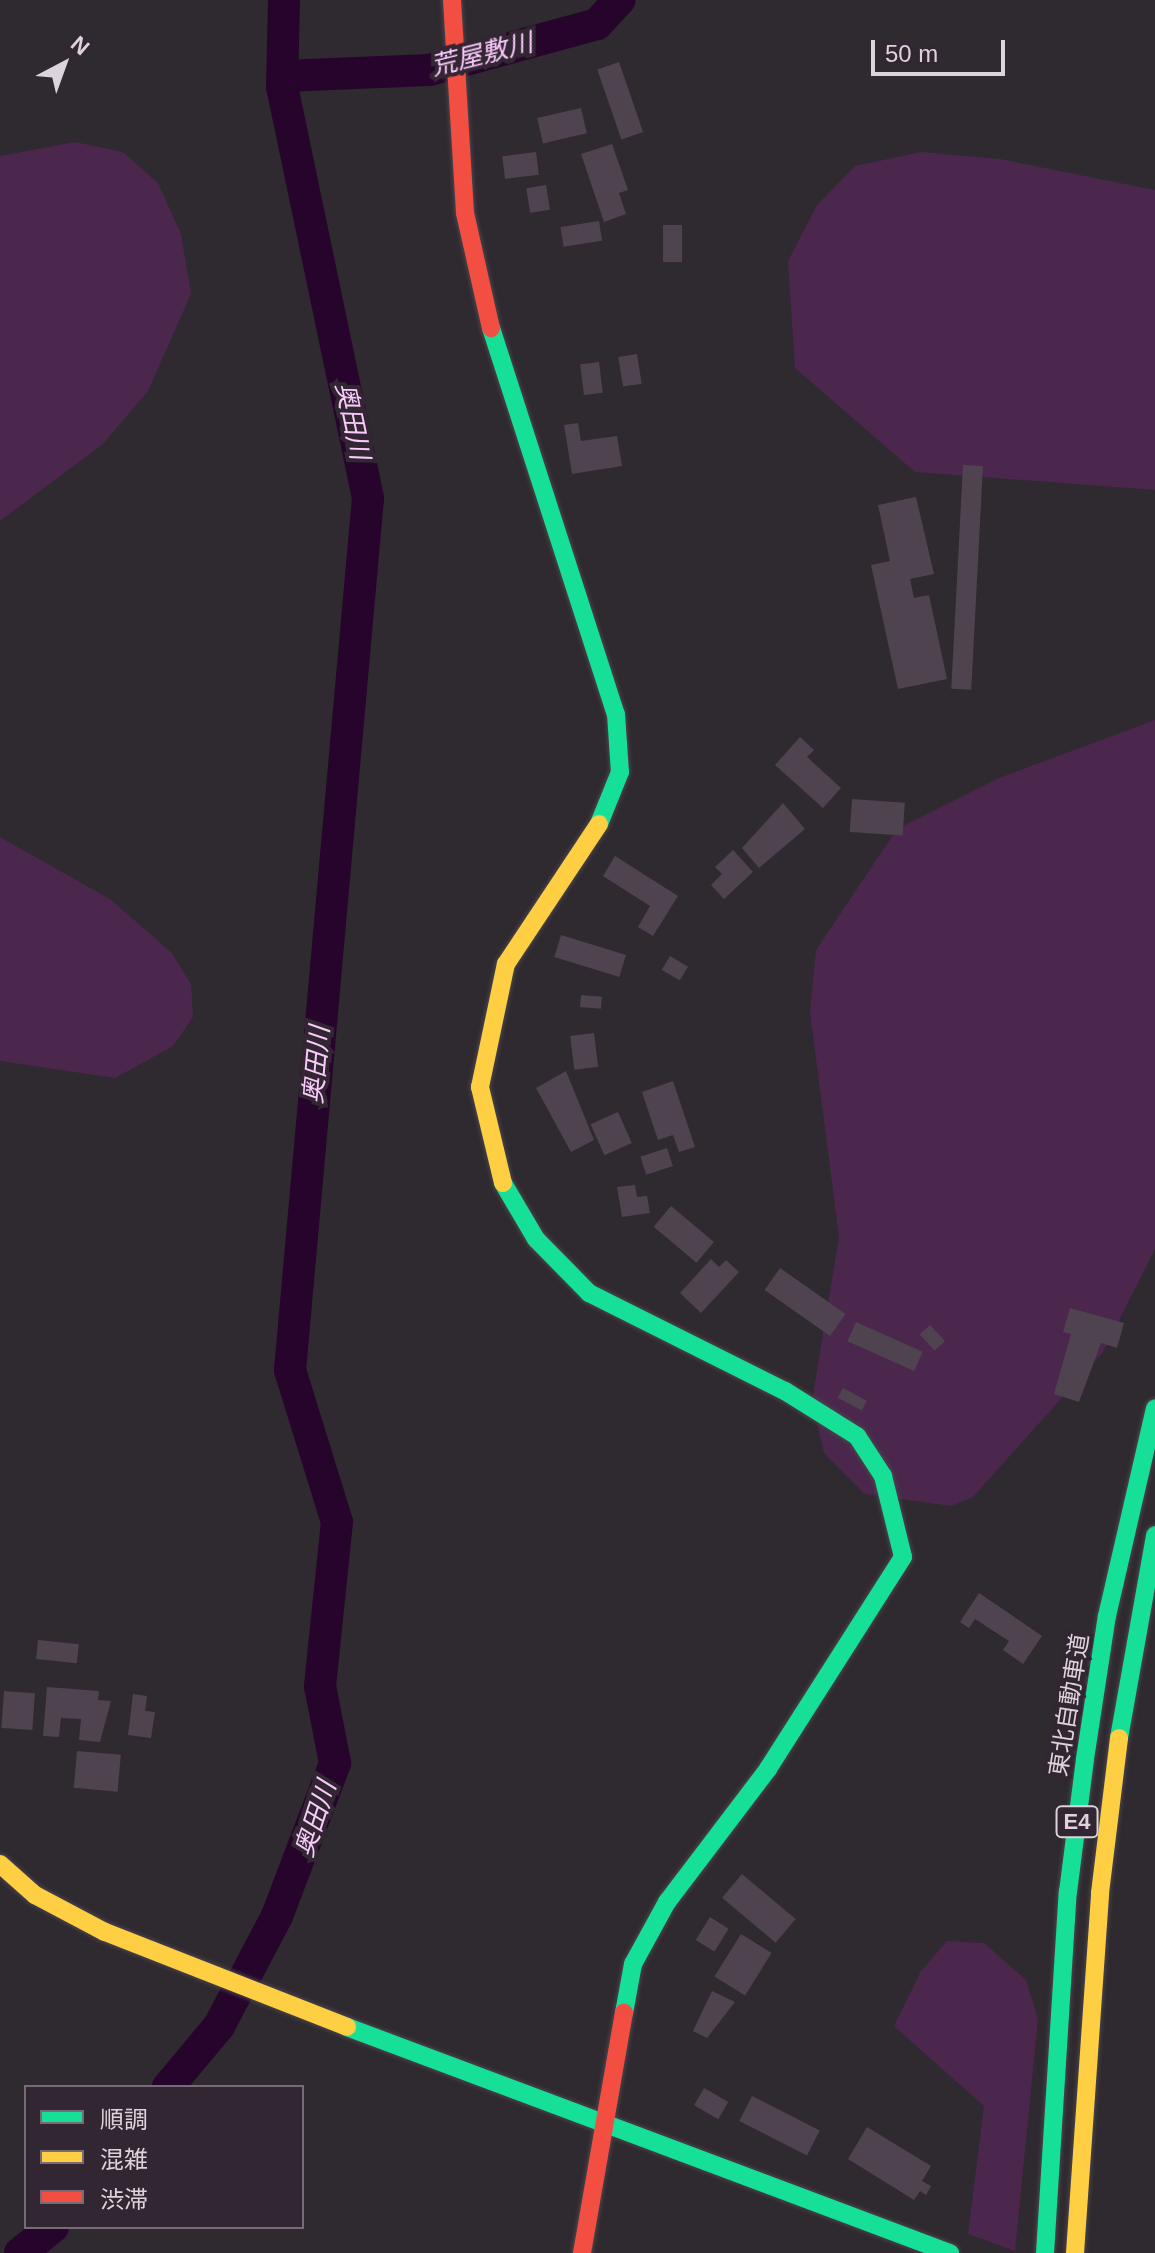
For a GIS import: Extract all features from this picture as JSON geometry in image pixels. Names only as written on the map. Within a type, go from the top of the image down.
[{"type":"main road","points":[[452,0],[452,73],[465,213],[492,333],[616,714],[620,772],[596,831],[506,964],[480,1087],[498,1174],[536,1239],[589,1293],[785,1391],[857,1436],[883,1476],[903,1557],[768,1769],[667,1902],[633,1964],[582,2253]]},
{"type":"main road","name":"東北自動車道","points":[[1045,2248],[1068,1892],[1083,1774],[1107,1616],[1155,1408]]},
{"type":"main road","name":"E4","points":[[1075,2253],[1109,1806],[1155,1535]]},
{"type":"main road","points":[[0,1864],[77,1919],[603,2128],[950,2253]]},
{"type":"shaded area","points":[[75,142],[123,152],[158,183],[181,234],[191,294],[148,391],[103,444],[0,521],[0,156]]},
{"type":"shaded area","points":[[921,152],[1000,159],[1155,190],[1155,490],[915,472],[795,368],[788,261],[817,205],[855,166]]},
{"type":"shaded area","points":[[1155,720],[1155,1249],[1103,1352],[973,1497],[951,1506],[865,1494],[824,1453],[812,1401],[839,1237],[810,1012],[816,950],[897,829],[999,778]]},
{"type":"shaded area","points":[[0,837],[110,899],[172,953],[191,984],[193,1017],[173,1046],[115,1078],[0,1061]]},
{"type":"shaded area","points":[[947,1941],[984,1943],[1026,1980],[1038,2019],[1015,2251],[968,2234],[984,2106],[894,2026],[921,1971]]},
{"type":"building","points":[[619,62],[643,132],[621,139],[597,69]]},
{"type":"building","points":[[581,108],[587,133],[543,143],[537,118]]},
{"type":"building","points":[[612,144],[628,190],[619,193],[626,214],[604,222],[581,154]]},
{"type":"building","points":[[536,152],[539,175],[505,179],[502,156]]},
{"type":"building","points":[[546,185],[550,210],[530,213],[526,188]]},
{"type":"building","points":[[599,221],[602,241],[564,247],[560,227]]},
{"type":"building","points":[[663,225],[682,225],[682,262],[663,262]]},
{"type":"building","points":[[637,354],[642,384],[623,387],[618,357]]},
{"type":"building","points":[[599,362],[603,393],[584,395],[580,364]]},
{"type":"building","points":[[578,423],[581,441],[617,436],[622,466],[572,474],[564,425]]},
{"type":"building","points":[[963,465],[983,466],[971,690],[951,689]]},
{"type":"building","points":[[916,497],[934,574],[910,579],[914,598],[929,595],[947,679],[898,689],[871,565],[890,561],[878,505]]},
{"type":"building","points":[[800,737],[814,750],[807,757],[841,788],[823,808],[775,765]]},
{"type":"building","points":[[852,799],[905,803],[903,836],[850,832]]},
{"type":"building","points":[[783,803],[805,829],[759,868],[742,848]]},
{"type":"building","points":[[733,850],[753,872],[724,899],[711,885],[722,874],[715,867]]},
{"type":"building","points":[[615,856],[678,896],[653,936],[638,927],[650,906],[603,876]]},
{"type":"building","points":[[561,935],[626,955],[619,977],[554,957]]},
{"type":"building","points":[[670,956],[688,967],[680,981],[662,970]]},
{"type":"building","points":[[581,995],[602,997],[601,1009],[580,1007]]},
{"type":"building","points":[[594,1033],[598,1067],[574,1070],[570,1036]]},
{"type":"building","points":[[566,1071],[594,1140],[571,1152],[536,1088]]},
{"type":"building","points":[[673,1081],[695,1147],[679,1152],[673,1135],[658,1140],[642,1092]]},
{"type":"building","points":[[618,1112],[632,1143],[604,1155],[591,1124]]},
{"type":"building","points":[[667,1148],[673,1166],[646,1175],[640,1157]]},
{"type":"building","points":[[635,1185],[637,1197],[647,1196],[650,1213],[622,1217],[617,1187]]},
{"type":"building","points":[[671,1206],[714,1242],[697,1263],[654,1227]]},
{"type":"building","points":[[711,1259],[719,1267],[726,1260],[739,1272],[701,1313],[680,1293]]},
{"type":"building","points":[[780,1268],[846,1314],[830,1336],[765,1290]]},
{"type":"building","points":[[1070,1308],[1124,1323],[1117,1348],[1101,1343],[1079,1402],[1054,1394],[1071,1334],[1063,1332]]},
{"type":"building","points":[[856,1322],[923,1352],[914,1371],[847,1341]]},
{"type":"building","points":[[930,1325],[945,1341],[935,1351],[920,1335]]},
{"type":"building","points":[[843,1388],[867,1401],[862,1410],[838,1398]]},
{"type":"building","points":[[979,1593],[1042,1636],[1023,1664],[1003,1650],[1009,1641],[975,1619],[969,1628],[960,1622]]},
{"type":"building","points":[[38,1640],[79,1644],[77,1663],[36,1659]]},
{"type":"building","points":[[47,1687],[99,1691],[98,1700],[111,1701],[100,1742],[79,1740],[81,1719],[61,1718],[59,1737],[43,1736]]},
{"type":"building","points":[[4,1691],[35,1693],[32,1730],[1,1728]]},
{"type":"building","points":[[133,1694],[147,1696],[145,1711],[155,1712],[151,1738],[128,1735]]},
{"type":"building","points":[[77,1751],[121,1755],[118,1792],[74,1788]]},
{"type":"building","points":[[742,1874],[796,1919],[776,1943],[722,1898]]},
{"type":"building","points":[[710,1917],[729,1929],[714,1952],[696,1940]]},
{"type":"building","points":[[741,1934],[772,1953],[745,1995],[715,1976]]},
{"type":"building","points":[[712,1991],[735,2002],[707,2038],[693,2031]]},
{"type":"building","points":[[704,2088],[728,2102],[718,2119],[694,2105]]},
{"type":"building","points":[[752,2096],[820,2131],[807,2155],[739,2121]]},
{"type":"building","points":[[867,2127],[931,2166],[922,2181],[931,2186],[926,2195],[920,2191],[914,2200],[848,2159]]},
{"type":"waterway","name":"奥田川","points":[[170,2085],[219,2026],[277,1916],[335,1763],[320,1686],[337,1522],[290,1370],[368,498],[282,87],[284,0]]},
{"type":"waterway","name":"荒屋敷川","points":[[284,76],[429,70],[597,24],[619,0]]},
{"type":"waterway","name":"奥田川","points":[[20,2253],[50,2229]]},
{"type":"traffic: fast","points":[[491,328],[616,714],[620,772],[599,824]]},
{"type":"traffic: fast","points":[[503,1183],[536,1239],[589,1293],[785,1391],[857,1436],[883,1476],[903,1557],[768,1769],[667,1902],[633,1964],[624,2013]]},
{"type":"traffic: fast","points":[[1045,2253],[1068,1892],[1085,1759],[1107,1616],[1155,1408]]},
{"type":"traffic: fast","points":[[1119,1738],[1155,1535]]},
{"type":"traffic: fast","points":[[347,2027],[950,2253]]},
{"type":"traffic: slow","points":[[503,1183],[480,1087],[506,964],[599,824]]},
{"type":"traffic: slow","points":[[1075,2253],[1100,1893],[1119,1738]]},
{"type":"traffic: slow","points":[[0,1864],[35,1895],[105,1932],[347,2027]]},
{"type":"traffic: jam","points":[[452,0],[465,213],[491,328]]},
{"type":"traffic: jam","points":[[582,2253],[624,2013]]}]
